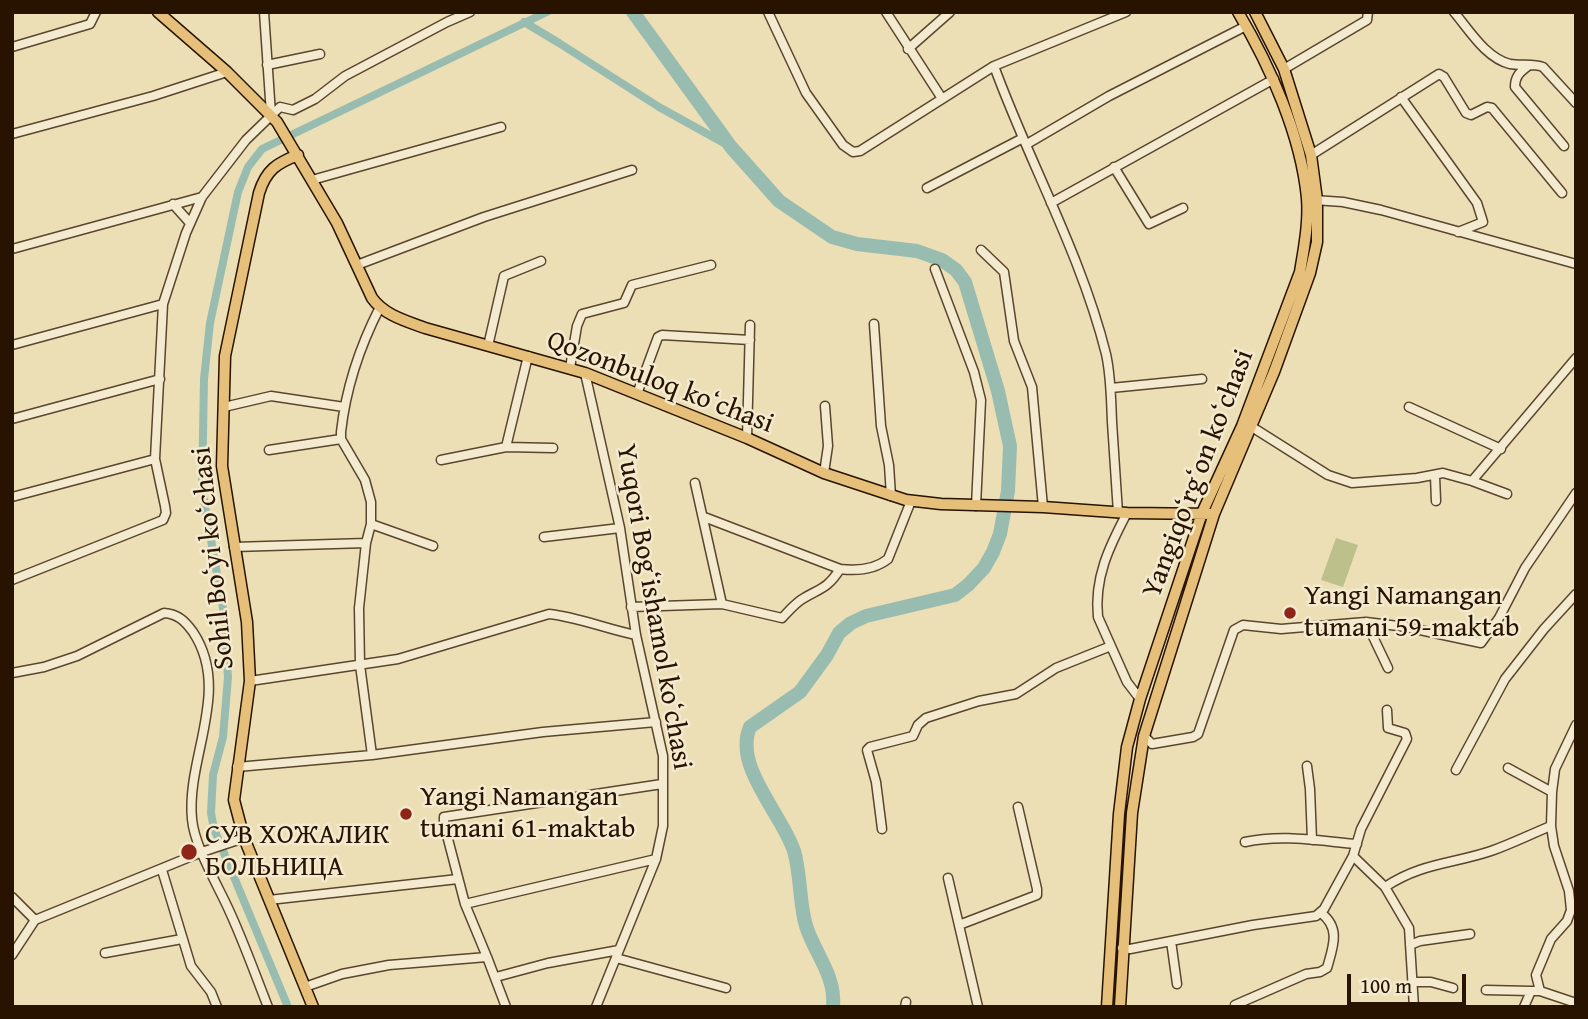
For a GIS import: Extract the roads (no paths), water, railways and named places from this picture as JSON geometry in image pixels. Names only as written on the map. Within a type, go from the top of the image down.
[{"type":"main road","points":[[158,12],[227,72],[274,118],[296,150],[337,223],[372,298],[380,307]]},
{"type":"main road","name":"Yangiqoʻrgʻon koʻchasi","points":[[1107,1007],[1127,747],[1140,699],[1202,513],[1242,426],[1300,272],[1312,200],[1274,79],[1238,12]]},
{"type":"main road","name":"Yangiqoʻrgʻon koʻchasi","points":[[1120,1007],[1132,813],[1152,704],[1214,514],[1252,427],[1310,273],[1317,242],[1311,155],[1284,69],[1255,12]]},
{"type":"main road","name":"Sohil Boʻyi koʻchasi","points":[[296,150],[271,168],[259,193],[225,356],[222,466],[247,622],[250,681],[234,800],[241,839],[270,900],[313,1007]]},
{"type":"main road","name":"Qozonbuloq koʻchasi","points":[[380,307],[425,328],[585,373],[747,438],[824,473],[911,501],[1122,513],[1214,514]]},
{"type":"street","points":[[12,47],[90,24],[96,12]]},
{"type":"street","points":[[264,12],[274,118]]},
{"type":"street","points":[[12,580],[163,520],[166,513],[155,459],[163,304],[190,223],[202,197],[246,140],[274,118],[280,107],[293,110],[314,99],[345,76],[470,12]]},
{"type":"street","points":[[768,12],[806,93],[849,151],[860,150],[994,66],[1126,12]]},
{"type":"street","points":[[886,12],[941,97]]},
{"type":"street","points":[[908,49],[950,12]]},
{"type":"street","points":[[1284,69],[1367,20],[1368,12]]},
{"type":"street","points":[[1454,12],[1499,61],[1543,67],[1576,103]]},
{"type":"street","points":[[927,188],[1025,141],[1246,26]]},
{"type":"street","points":[[267,65],[320,54]]},
{"type":"street","points":[[994,66],[1077,268],[1105,352],[1111,388],[1122,513],[1098,587],[1098,617],[1127,682],[1140,699]]},
{"type":"street","points":[[1528,66],[1515,79],[1516,87],[1564,146]]},
{"type":"street","points":[[12,134],[153,96],[227,72]]},
{"type":"street","points":[[1311,155],[1437,74],[1441,75],[1466,113],[1471,115],[1487,107],[1492,108],[1562,193]]},
{"type":"street","points":[[1051,203],[1274,79]]},
{"type":"street","points":[[1401,97],[1477,203],[1483,222],[1458,232]]},
{"type":"street","points":[[312,180],[501,127]]},
{"type":"street","points":[[1114,167],[1149,224],[1183,208]]},
{"type":"street","points":[[357,265],[484,217],[632,170]]},
{"type":"street","points":[[12,248],[202,197]]},
{"type":"street","points":[[1312,200],[1343,202],[1381,210],[1576,264]]},
{"type":"street","points":[[173,204],[190,223]]},
{"type":"street","points":[[981,250],[1004,272],[1014,341],[1032,387],[1043,507]]},
{"type":"street","points":[[488,346],[504,275],[541,261]]},
{"type":"street","points":[[570,368],[577,326],[582,314],[624,303],[632,285],[711,265]]},
{"type":"street","points":[[934,269],[974,372],[981,400],[976,506]]},
{"type":"street","points":[[12,345],[163,304]]},
{"type":"street","points":[[372,755],[360,665],[359,608],[366,543],[371,524],[371,502],[365,480],[341,439],[348,384],[365,335],[380,307]]},
{"type":"street","points":[[874,324],[881,426],[889,465],[891,496]]},
{"type":"street","points":[[747,438],[750,326]]},
{"type":"street","points":[[637,394],[658,337],[662,335],[750,340]]},
{"type":"street","points":[[506,447],[528,356]]},
{"type":"street","points":[[1472,481],[1501,450],[1576,358]]},
{"type":"street","name":"Yuqori Bogʻishamol koʻchasi","points":[[585,373],[620,528],[636,635],[663,756],[663,827],[656,859],[596,1007]]},
{"type":"street","points":[[12,419],[160,379]]},
{"type":"street","points":[[1111,388],[1202,379]]},
{"type":"street","points":[[223,407],[271,396],[344,407]]},
{"type":"street","points":[[824,473],[828,446],[825,406]]},
{"type":"street","points":[[1409,407],[1501,450]]},
{"type":"street","points":[[1252,427],[1328,475],[1352,483],[1443,473],[1507,494]]},
{"type":"street","points":[[269,450],[341,439]]},
{"type":"street","points":[[441,460],[506,447],[553,448]]},
{"type":"street","points":[[12,497],[155,459]]},
{"type":"street","points":[[1435,475],[1436,501]]},
{"type":"street","points":[[695,483],[722,604]]},
{"type":"street","points":[[1144,736],[1152,744],[1198,734],[1231,639],[1237,627],[1243,625],[1281,629],[1367,622],[1406,627],[1481,643],[1499,618],[1525,568],[1576,493]]},
{"type":"street","points":[[704,517],[840,569],[872,568],[888,559],[911,501]]},
{"type":"street","points":[[371,524],[433,545]]},
{"type":"street","points":[[544,537],[620,528]]},
{"type":"street","points":[[234,547],[366,543]]},
{"type":"street","points":[[632,607],[722,604],[782,618],[803,598],[822,590],[840,569]]},
{"type":"street","points":[[1456,770],[1505,679],[1536,638],[1576,594]]},
{"type":"street","points":[[12,673],[44,667],[77,656],[155,615],[164,613],[181,618],[200,644],[208,682],[208,709],[193,786],[192,821],[268,1007]]},
{"type":"street","points":[[250,681],[398,659],[549,614],[570,616],[586,623],[636,635]]},
{"type":"street","points":[[1367,622],[1388,668]]},
{"type":"street","points":[[882,829],[876,782],[867,752],[870,747],[913,736],[918,724],[926,719],[979,701],[1016,694],[1056,668],[1111,646]]},
{"type":"street","points":[[1122,947],[1130,949],[1309,918],[1321,913],[1353,856],[1362,829],[1407,738],[1405,733],[1390,729],[1387,710]]},
{"type":"street","points":[[237,767],[372,755],[542,732],[656,722]]},
{"type":"street","points":[[1524,1007],[1535,991],[1536,975],[1551,939],[1567,920],[1571,910],[1569,891],[1554,846],[1551,827],[1555,769],[1576,725]]},
{"type":"street","points":[[1307,765],[1312,840]]},
{"type":"street","points":[[1508,768],[1552,792]]},
{"type":"street","points":[[506,1007],[465,904],[444,817],[662,784]]},
{"type":"street","points":[[959,925],[1037,895],[1018,807]]},
{"type":"street","points":[[1385,887],[1404,874],[1494,850],[1551,827]]},
{"type":"street","points":[[1245,842],[1285,838],[1357,844]]},
{"type":"street","points":[[12,955],[35,920],[241,839]]},
{"type":"street","points":[[1353,856],[1385,887],[1409,928],[1413,1006]]},
{"type":"street","points":[[465,904],[656,859]]},
{"type":"street","points":[[162,870],[191,965],[211,992],[217,1007]]},
{"type":"street","points":[[948,878],[978,1007]]},
{"type":"street","points":[[270,900],[458,879]]},
{"type":"street","points":[[12,897],[35,920]]},
{"type":"street","points":[[1235,1005],[1306,974],[1327,968],[1335,939],[1334,929],[1321,913]]},
{"type":"street","points":[[1410,945],[1420,941],[1470,934]]},
{"type":"street","points":[[104,953],[182,939]]},
{"type":"street","points":[[1171,941],[1177,984]]},
{"type":"street","points":[[496,977],[548,963],[617,954],[726,988]]},
{"type":"street","points":[[305,988],[342,974],[389,965],[487,957]]},
{"type":"street","points":[[1412,982],[1432,982],[1453,988]]},
{"type":"street","points":[[1486,990],[1535,991],[1576,1003]]},
{"type":"waterway","points":[[288,1007],[214,829],[211,813],[213,775],[223,737],[228,677],[223,608],[202,489],[204,379],[210,323],[238,192],[248,167],[262,149],[547,12]]},
{"type":"waterway","points":[[633,12],[731,147],[779,201],[832,237],[857,244],[917,251],[942,260],[956,270],[965,282],[998,391],[1010,446],[1008,491],[1000,534],[984,568],[955,595],[866,616],[851,623],[839,633],[827,655],[800,692],[750,727],[748,758],[753,774],[794,851],[806,926],[828,975],[833,1007]]},
{"type":"waterway","points":[[524,22],[659,107],[731,147]]},
{"type":"place","name":"Yangi Namangan tumani 59-maktab","points":[[1290,613]]},
{"type":"place","name":"Yangi Namangan tumani 61-maktab","points":[[406,814]]},
{"type":"place","name":"СУВ ХОЖАЛИК БОЛЬНИЦА","points":[[189,852]]}]
